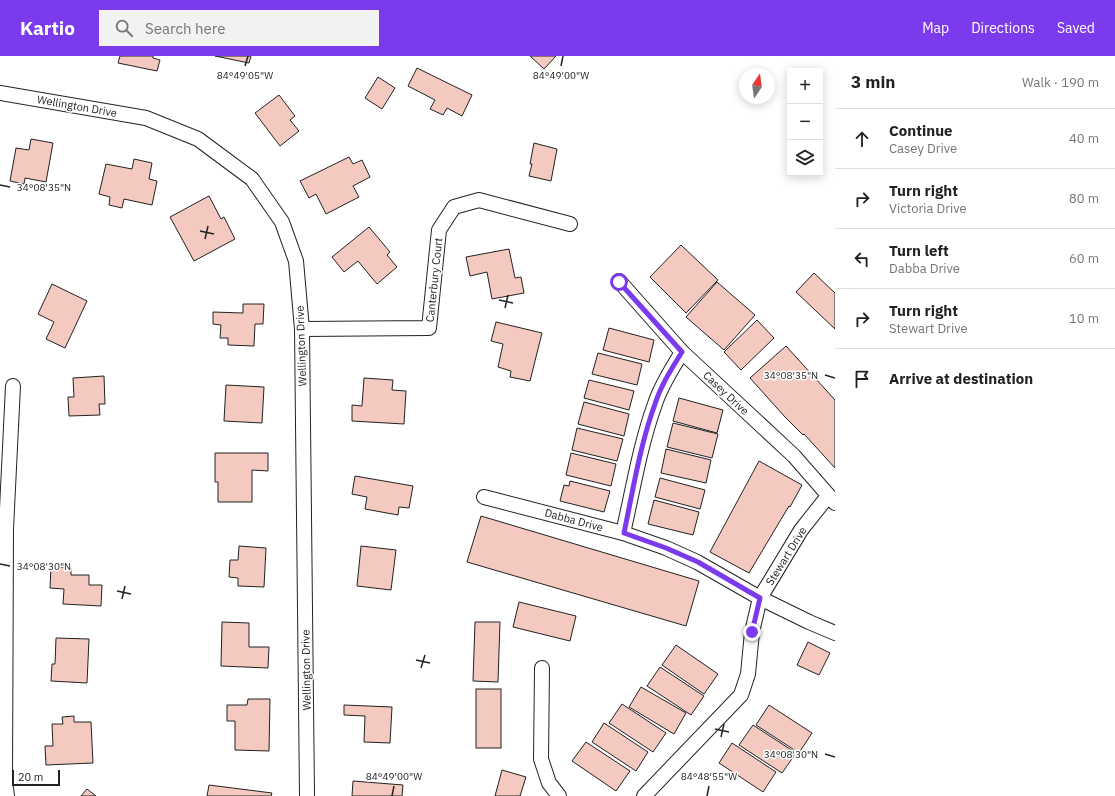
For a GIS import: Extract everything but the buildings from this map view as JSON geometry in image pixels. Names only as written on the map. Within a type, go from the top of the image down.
[{"type":"street","name":"Wellington Drive","points":[[0,93],[146,118],[198,139],[252,179],[282,222],[296,261],[302,329],[307,796]]},
{"type":"street","name":"Canterbury Court","points":[[302,329],[429,328],[439,230],[454,208],[479,200],[570,224]]},
{"type":"street","name":"Casey Drive","points":[[619,282],[682,352],[794,456],[832,500]]},
{"type":"street","points":[[624,533],[642,447],[655,403],[668,374],[682,352]]},
{"type":"street","points":[[7,796],[5,781],[6,529],[12,386]]},
{"type":"street","name":"Dabba Drive","points":[[484,497],[624,533],[666,548],[698,562],[760,598],[835,633]]},
{"type":"street","name":"Stewart Drive","points":[[644,796],[741,695],[748,674],[752,632],[760,598],[801,530],[832,500]]},
{"type":"street","points":[[542,668],[541,759],[549,783],[559,796]]},
{"type":"route","points":[[619,282],[682,352],[668,374],[655,403],[642,447],[624,533],[666,548],[698,562],[730,582],[760,598],[752,632]]}]
